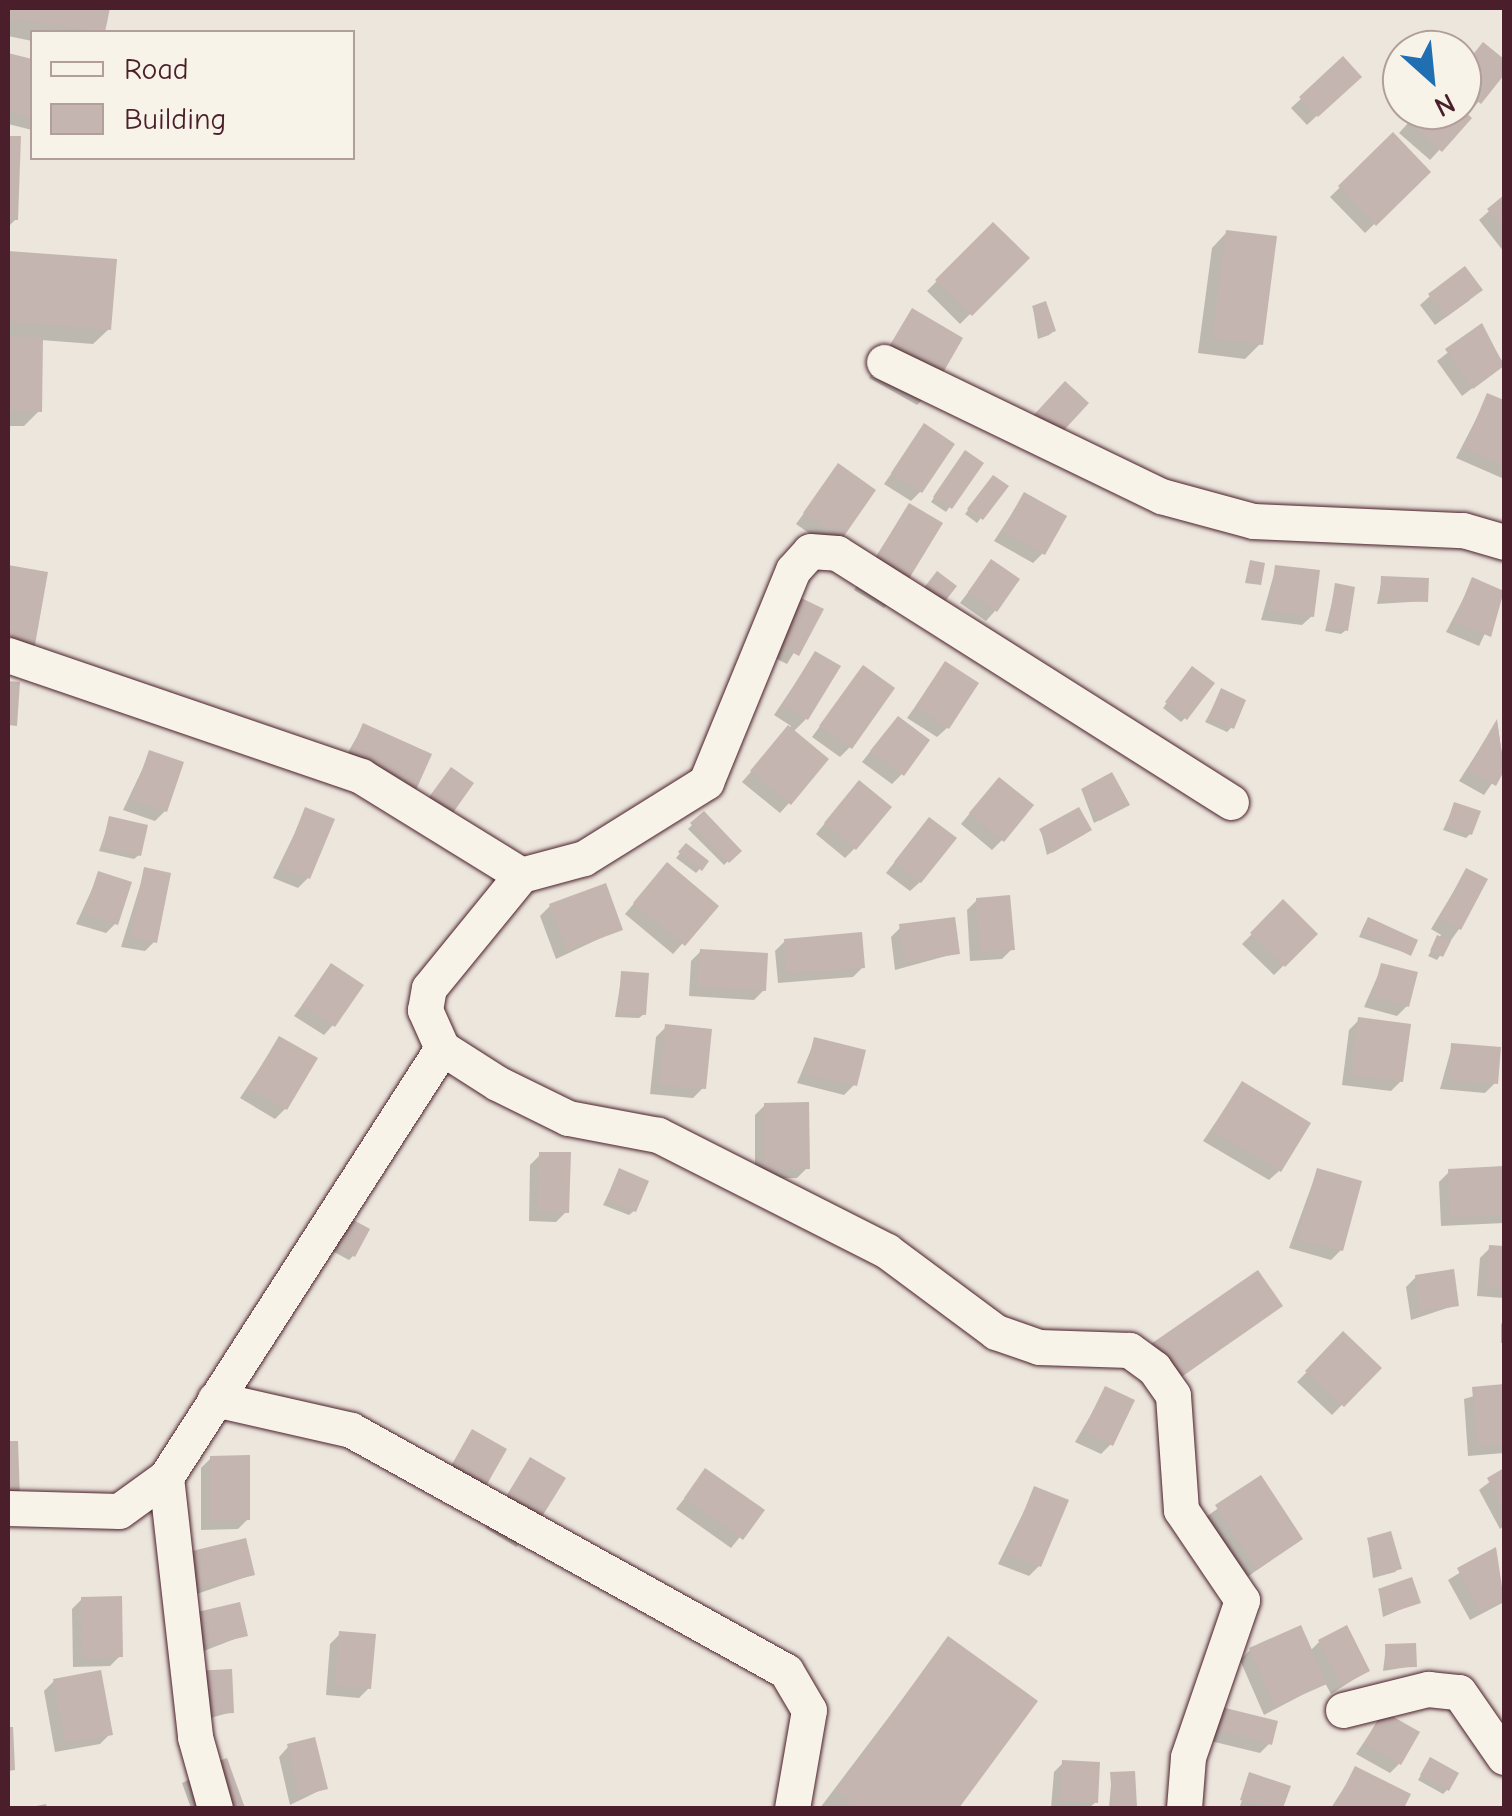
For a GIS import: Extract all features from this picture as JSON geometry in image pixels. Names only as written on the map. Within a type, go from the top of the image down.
[{"type":"street","points":[[884,362],[1161,496],[1253,521],[1462,530],[1504,542]]},
{"type":"street","points":[[1184,1808],[1188,1757],[1242,1600],[1181,1510],[1173,1395],[1154,1368],[1129,1350],[1039,1346],[996,1332],[887,1251],[658,1135],[568,1118],[442,1048],[425,1010],[429,988],[521,875],[584,858],[706,782],[794,570],[810,551],[837,553],[1231,802]]},
{"type":"street","points":[[8,655],[362,776],[521,875]]},
{"type":"street","points":[[8,1508],[119,1511],[166,1478],[442,1048]]},
{"type":"street","points":[[215,1399],[351,1430],[786,1671],[808,1710],[792,1808]]},
{"type":"street","points":[[166,1478],[195,1737],[215,1808]]},
{"type":"street","points":[[1343,1710],[1428,1689],[1459,1692],[1504,1757]]},
{"type":"building","points":[[8,8],[110,8],[105,30],[8,19]]},
{"type":"building","points":[[1482,43],[1504,59],[1504,75],[1482,103]]},
{"type":"building","points":[[8,53],[30,58],[30,118],[8,113]]},
{"type":"building","points":[[1343,56],[1362,77],[1318,117],[1299,97]]},
{"type":"building","points":[[1417,130],[1461,130],[1442,152]]},
{"type":"building","points":[[1393,132],[1431,172],[1376,226],[1338,186]]},
{"type":"building","points":[[8,136],[21,136],[18,220],[8,220]]},
{"type":"building","points":[[1504,195],[1504,230],[1487,209]]},
{"type":"building","points":[[993,222],[1030,258],[972,316],[935,280]]},
{"type":"building","points":[[1226,230],[1277,236],[1263,345],[1212,339]]},
{"type":"building","points":[[8,251],[117,259],[111,330],[8,322]]},
{"type":"building","points":[[1465,266],[1483,290],[1446,317],[1428,294]]},
{"type":"building","points":[[1046,301],[1056,331],[1042,336],[1032,306]]},
{"type":"building","points":[[912,308],[963,338],[929,397],[877,367]]},
{"type":"building","points":[[1482,323],[1504,366],[1473,389],[1445,349]]},
{"type":"building","points":[[8,336],[43,337],[42,412],[8,411]]},
{"type":"building","points":[[1065,381],[1089,403],[1055,440],[1031,418]]},
{"type":"building","points":[[1487,393],[1504,400],[1504,466],[1464,448]]},
{"type":"building","points":[[924,423],[955,444],[922,493],[891,473]]},
{"type":"building","points":[[965,450],[984,463],[952,509],[933,497]]},
{"type":"building","points":[[838,463],[876,490],[842,539],[803,513]]},
{"type":"building","points":[[993,475],[1009,486],[983,520],[967,509]]},
{"type":"building","points":[[1024,492],[1067,516],[1045,555],[1002,531]]},
{"type":"building","points":[[909,503],[943,523],[896,600],[862,580]]},
{"type":"building","points":[[991,559],[1020,579],[997,612],[968,592]]},
{"type":"building","points":[[1250,560],[1265,563],[1261,585],[1245,583]]},
{"type":"building","points":[[8,565],[48,572],[33,656],[8,652]]},
{"type":"building","points":[[1275,565],[1320,570],[1314,617],[1269,611]]},
{"type":"building","points":[[937,571],[957,586],[928,623],[909,607]]},
{"type":"building","points":[[1381,576],[1429,578],[1428,602],[1380,600]]},
{"type":"building","points":[[1472,577],[1504,591],[1491,637],[1454,622]]},
{"type":"building","points":[[1335,583],[1355,587],[1348,631],[1328,627]]},
{"type":"building","points":[[795,595],[824,609],[799,656],[771,641]]},
{"type":"building","points":[[815,651],[841,666],[808,720],[782,705]]},
{"type":"building","points":[[945,661],[979,683],[949,729],[915,707]]},
{"type":"building","points":[[863,665],[895,688],[852,749],[819,726]]},
{"type":"building","points":[[1192,666],[1215,683],[1187,720],[1165,702]]},
{"type":"building","points":[[8,681],[20,682],[17,726],[8,725]]},
{"type":"building","points":[[1221,688],[1246,700],[1234,729],[1208,718]]},
{"type":"building","points":[[898,716],[930,740],[904,776],[870,751]]},
{"type":"building","points":[[1497,719],[1504,771],[1496,786],[1467,770]]},
{"type":"building","points":[[363,723],[432,754],[416,790],[347,760]]},
{"type":"building","points":[[788,725],[829,759],[791,805],[750,771]]},
{"type":"building","points":[[149,750],[184,762],[167,812],[132,800]]},
{"type":"building","points":[[451,767],[474,783],[445,824],[421,808]]},
{"type":"building","points":[[1112,772],[1130,805],[1099,821],[1081,789]]},
{"type":"building","points":[[999,777],[1034,805],[1004,842],[969,813]]},
{"type":"building","points":[[859,780],[892,807],[856,850],[824,823]]},
{"type":"building","points":[[1454,802],[1481,811],[1472,835],[1446,826]]},
{"type":"building","points":[[305,807],[335,819],[310,879],[281,868]]},
{"type":"building","points":[[1079,807],[1092,830],[1052,853],[1039,829]]},
{"type":"building","points":[[704,811],[742,851],[729,863],[690,823]]},
{"type":"building","points":[[109,816],[148,825],[141,856],[102,847]]},
{"type":"building","points":[[929,817],[957,838],[921,883],[894,862]]},
{"type":"building","points":[[686,843],[709,861],[702,871],[678,852]]},
{"type":"building","points":[[667,862],[719,906],[685,946],[633,903]]},
{"type":"building","points":[[144,867],[171,873],[157,943],[130,937]]},
{"type":"building","points":[[1466,868],[1488,879],[1461,930],[1439,919]]},
{"type":"building","points":[[98,871],[132,882],[118,925],[84,914]]},
{"type":"building","points":[[606,883],[623,930],[566,951],[549,904]]},
{"type":"building","points":[[1010,895],[1015,950],[980,952],[976,898]]},
{"type":"building","points":[[1283,899],[1318,934],[1285,967],[1250,933]]},
{"type":"building","points":[[955,917],[960,954],[904,962],[899,924]]},
{"type":"building","points":[[1368,917],[1418,940],[1411,956],[1361,932]]},
{"type":"building","points":[[862,932],[865,968],[787,974],[784,939]]},
{"type":"building","points":[[1437,935],[1451,941],[1443,957],[1430,951]]},
{"type":"building","points":[[700,949],[768,953],[766,991],[697,987]]},
{"type":"building","points":[[331,963],[364,985],[335,1027],[302,1005]]},
{"type":"building","points":[[1381,963],[1418,972],[1409,1007],[1372,998]]},
{"type":"building","points":[[621,971],[649,973],[646,1015],[618,1013]]},
{"type":"building","points":[[1358,1017],[1411,1024],[1403,1082],[1351,1075]]},
{"type":"building","points":[[665,1024],[712,1029],[706,1089],[659,1085]]},
{"type":"building","points":[[279,1036],[318,1058],[287,1110],[248,1088]]},
{"type":"building","points":[[814,1037],[866,1050],[857,1086],[805,1074]]},
{"type":"building","points":[[1451,1043],[1501,1047],[1498,1084],[1449,1080]]},
{"type":"building","points":[[1242,1081],[1311,1123],[1281,1172],[1211,1130]]},
{"type":"building","points":[[809,1102],[810,1169],[764,1170],[764,1103]]},
{"type":"building","points":[[539,1152],[571,1152],[569,1213],[538,1212]]},
{"type":"building","points":[[1504,1166],[1504,1215],[1450,1218],[1448,1169]]},
{"type":"building","points":[[619,1168],[649,1181],[636,1212],[606,1200]]},
{"type":"building","points":[[1317,1168],[1362,1181],[1343,1251],[1297,1239]]},
{"type":"building","points":[[337,1211],[370,1229],[355,1257],[322,1239]]},
{"type":"building","points":[[1489,1245],[1504,1246],[1504,1288],[1486,1287]]},
{"type":"building","points":[[1454,1269],[1459,1306],[1420,1312],[1415,1275]]},
{"type":"building","points":[[1258,1270],[1283,1306],[1174,1382],[1148,1346]]},
{"type":"building","points":[[1343,1331],[1382,1368],[1344,1407],[1305,1371]]},
{"type":"building","points":[[1504,1384],[1504,1445],[1477,1447],[1472,1387]]},
{"type":"building","points":[[1105,1386],[1135,1400],[1113,1446],[1083,1431]]},
{"type":"building","points":[[472,1429],[507,1449],[482,1493],[447,1473]]},
{"type":"building","points":[[8,1441],[18,1441],[20,1498],[8,1498]]},
{"type":"building","points":[[250,1455],[250,1520],[210,1521],[210,1456]]},
{"type":"building","points":[[530,1457],[566,1478],[528,1539],[493,1518]]},
{"type":"building","points":[[705,1468],[765,1510],[743,1540],[684,1498]]},
{"type":"building","points":[[1504,1468],[1504,1510],[1487,1478]]},
{"type":"building","points":[[1261,1475],[1303,1539],[1257,1570],[1215,1505]]},
{"type":"building","points":[[1034,1486],[1069,1500],[1041,1567],[1007,1554]]},
{"type":"building","points":[[1391,1531],[1402,1569],[1377,1575],[1367,1538]]},
{"type":"building","points":[[246,1538],[255,1575],[197,1589],[188,1552]]},
{"type":"building","points":[[1496,1547],[1504,1600],[1480,1612],[1457,1568]]},
{"type":"building","points":[[1412,1577],[1421,1603],[1387,1614],[1378,1589]]},
{"type":"building","points":[[122,1596],[123,1657],[82,1658],[81,1597]]},
{"type":"building","points":[[240,1602],[248,1636],[201,1647],[193,1613]]},
{"type":"building","points":[[1301,1625],[1327,1684],[1274,1707],[1249,1648]]},
{"type":"building","points":[[1347,1625],[1370,1671],[1341,1686],[1318,1640]]},
{"type":"building","points":[[339,1631],[376,1634],[371,1689],[335,1686]]},
{"type":"building","points":[[948,1636],[1038,1701],[959,1808],[858,1808],[835,1792]]},
{"type":"building","points":[[1416,1643],[1417,1667],[1386,1668],[1385,1644]]},
{"type":"building","points":[[232,1669],[234,1713],[197,1715],[194,1671]]},
{"type":"building","points":[[101,1670],[113,1735],[65,1743],[53,1679]]},
{"type":"building","points":[[1209,1704],[1278,1721],[1272,1745],[1202,1727]]},
{"type":"building","points":[[1383,1711],[1420,1732],[1401,1765],[1364,1743]]},
{"type":"building","points":[[8,1727],[13,1727],[15,1770],[8,1771]]},
{"type":"building","points":[[315,1737],[328,1789],[299,1796],[287,1744]]},
{"type":"building","points":[[1430,1757],[1459,1773],[1449,1791],[1420,1775]]},
{"type":"building","points":[[227,1758],[245,1808],[204,1808],[190,1771]]},
{"type":"building","points":[[1062,1760],[1100,1762],[1098,1803],[1060,1801]]},
{"type":"building","points":[[1355,1766],[1411,1794],[1404,1808],[1334,1808]]},
{"type":"building","points":[[1135,1771],[1137,1807],[1113,1808],[1110,1772]]},
{"type":"building","points":[[1249,1772],[1291,1786],[1283,1808],[1240,1800]]}]
